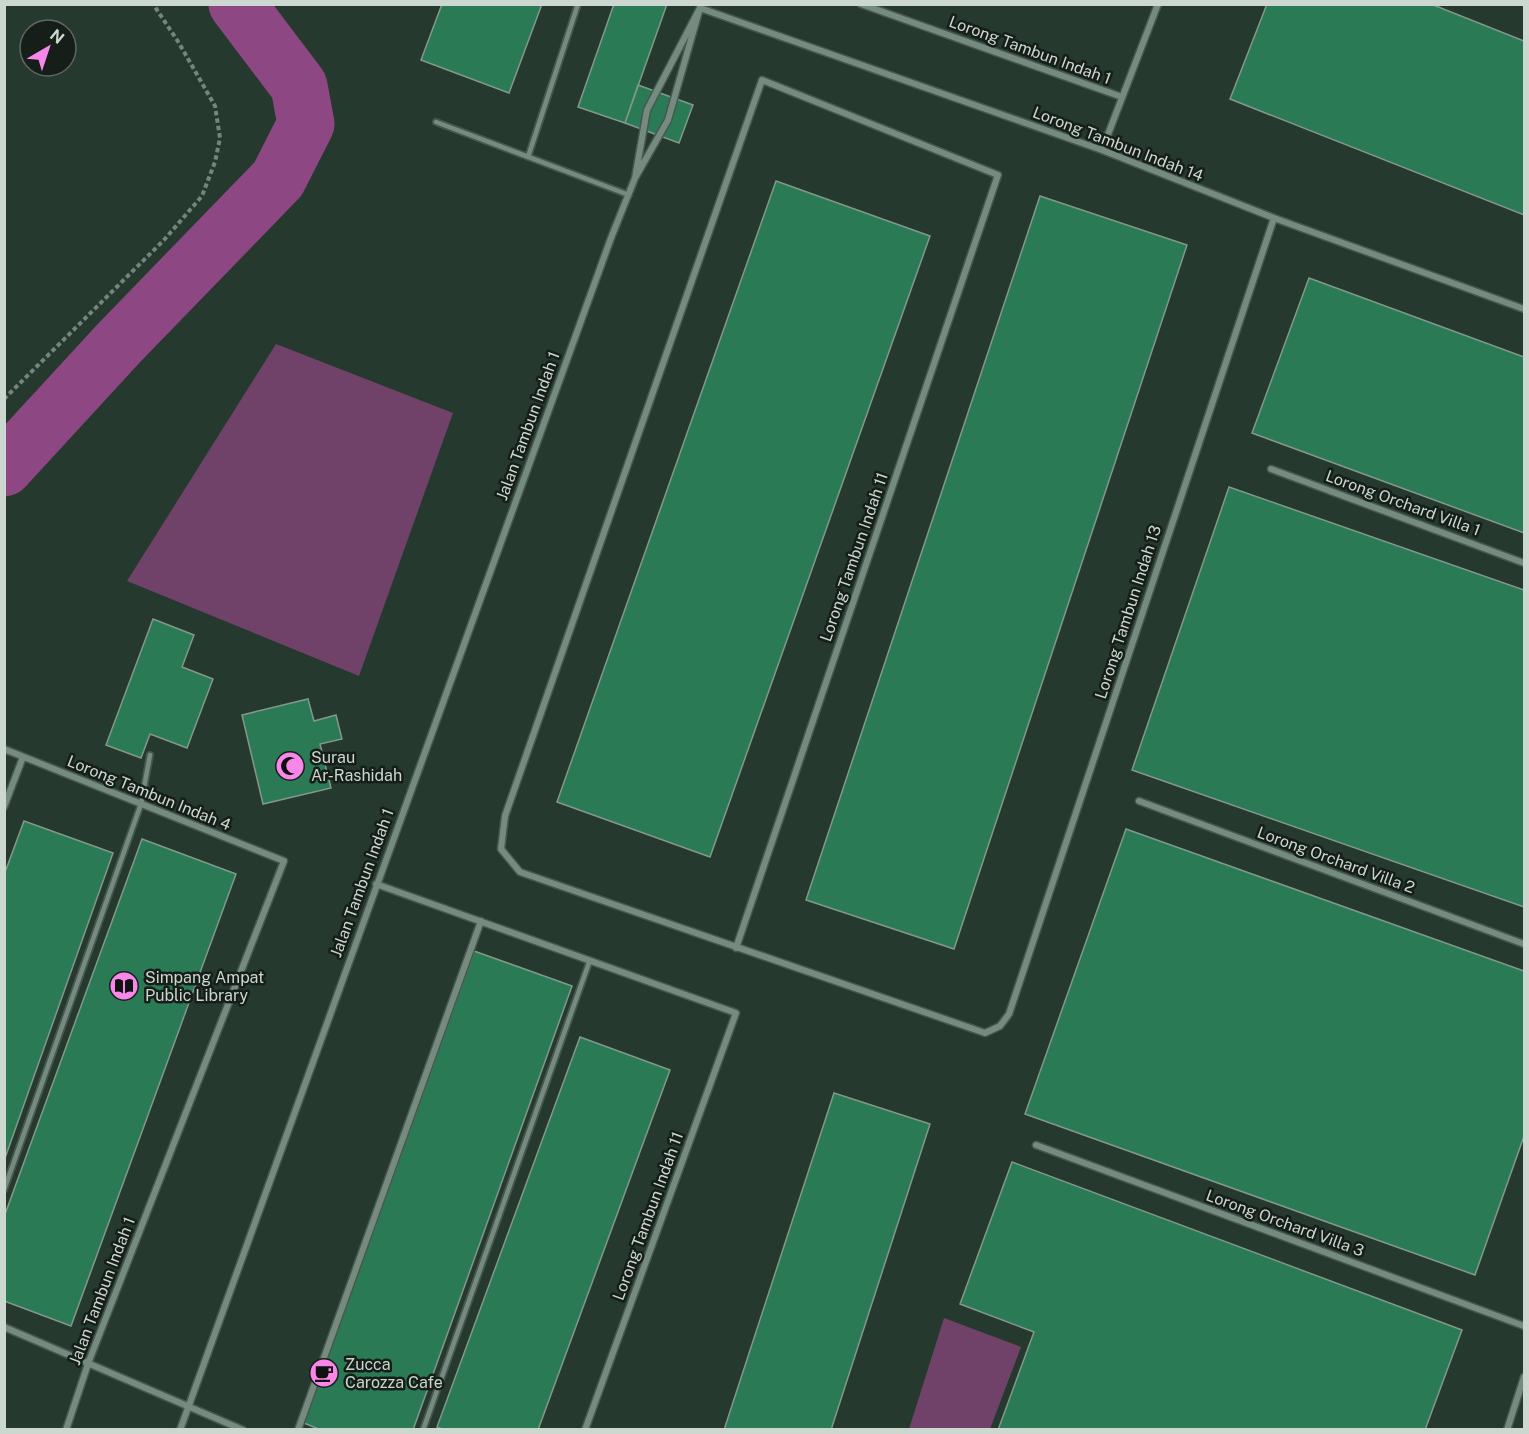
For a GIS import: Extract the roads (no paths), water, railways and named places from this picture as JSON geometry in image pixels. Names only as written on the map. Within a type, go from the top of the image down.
[{"type":"street","name":"Lorong Tambun Indah 1","points":[[861,4],[1122,97]]},
{"type":"street","points":[[1102,150],[1158,4]]},
{"type":"street","name":"Lorong Tambun Indah 14","points":[[700,6],[1102,150],[1274,218],[1524,309]]},
{"type":"street","name":"Jalan Tambun Indah 1","points":[[635,178],[668,120],[700,6]]},
{"type":"street","name":"Jalan Tambun Indah 1","points":[[180,1430],[376,884],[611,238],[629,195],[635,178],[647,110],[700,6]]},
{"type":"street","name":"Lorong Tambun Indah 11","points":[[762,80],[998,175],[736,948],[520,872],[501,849],[505,816],[762,80]]},
{"type":"street","name":"Lorong Tambun Indah 13","points":[[736,948],[985,1034],[1000,1026],[1009,1014],[1274,218]]},
{"type":"street","name":"Lorong Orchard Villa 1","points":[[1271,469],[1524,563]]},
{"type":"street","name":"Lorong Tambun Indah 4","points":[[4,749],[284,861]]},
{"type":"street","points":[[4,807],[23,757]]},
{"type":"street","name":"Lorong Orchard Villa 2","points":[[1139,801],[1524,944]]},
{"type":"street","name":"Jalan Tambun Indah 1","points":[[66,1430],[89,1361],[284,861]]},
{"type":"street","points":[[376,884],[590,960]]},
{"type":"street","points":[[298,1430],[481,921]]},
{"type":"street","name":"Lorong Tambun Indah 11","points":[[585,1430],[736,1013],[590,960]]},
{"type":"street","name":"Lorong Orchard Villa 3","points":[[1036,1145],[1524,1326]]},
{"type":"street","points":[[4,1327],[89,1361],[243,1430]]},
{"type":"street","points":[[1507,1430],[1524,1377]]},
{"type":"lane","points":[[528,157],[578,4]]},
{"type":"lane","points":[[436,122],[629,195]]},
{"type":"lane","points":[[4,1190],[141,804],[150,755]]},
{"type":"lane","points":[[423,1430],[590,960]]},
{"type":"waterway","points":[[4,468],[119,343],[278,179],[306,124],[299,86],[237,4]]},
{"type":"place","name":"Surau Ar-Rashidah","points":[[290,766]]},
{"type":"place","name":"Simpang Ampat Public Library","points":[[124,986]]},
{"type":"place","name":"Zucca Carozza Cafe","points":[[324,1373]]}]
